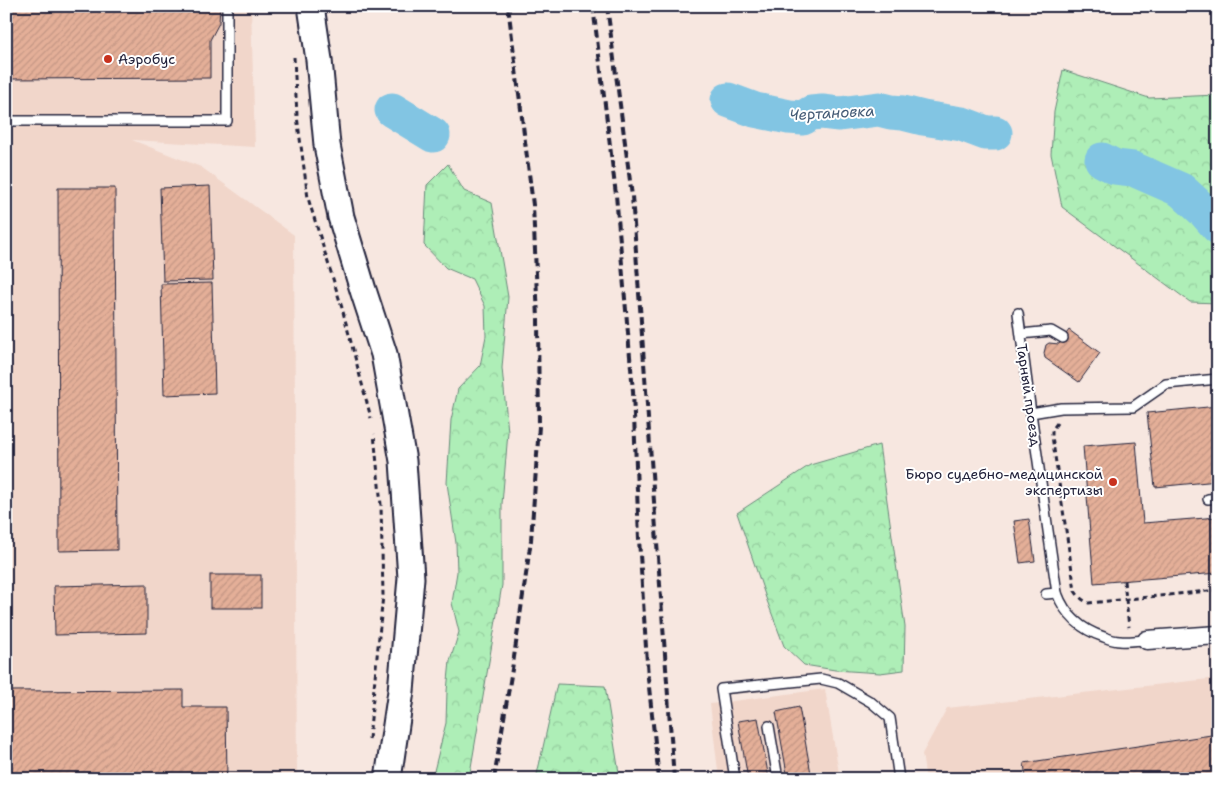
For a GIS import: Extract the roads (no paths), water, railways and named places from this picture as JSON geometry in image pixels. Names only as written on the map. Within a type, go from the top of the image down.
[{"type":"main road","points":[[311,6],[319,60],[327,145],[341,217],[384,354],[403,461],[411,578],[401,691],[388,779]]},
{"type":"main road","points":[[319,60],[328,6]]},
{"type":"street","name":"Тарный проезд","points":[[1139,640],[1218,635]]},
{"type":"lane","points":[[6,121],[227,121],[227,6]]},
{"type":"lane","name":"Тарный проезд","points":[[1018,313],[1057,593],[1068,614],[1080,626],[1096,635],[1118,641],[1139,640]]},
{"type":"lane","points":[[1021,334],[1051,330],[1063,338]]},
{"type":"lane","points":[[1031,413],[1060,408],[1133,406],[1166,384],[1218,379]]},
{"type":"lane","points":[[1208,499],[1218,498]]},
{"type":"lane","points":[[1046,594],[1057,593]]},
{"type":"lane","points":[[735,779],[721,689],[822,679],[838,683],[871,702],[890,718],[899,779]]},
{"type":"lane","points":[[769,726],[778,779]]},
{"type":"waterway","name":"Чертановка","points":[[728,100],[755,110],[803,118],[811,113],[839,114],[879,109],[962,124],[986,133],[995,133]]},
{"type":"waterway","name":"Чертановка","points":[[392,110],[433,135]]},
{"type":"waterway","name":"Чертановка","points":[[1102,160],[1115,167],[1133,169],[1181,190],[1218,227]]},
{"type":"railway","points":[[494,779],[531,540],[539,426],[538,319],[533,205],[508,6]]},
{"type":"railway","points":[[593,6],[616,195],[633,391],[639,539],[648,678],[659,779]]},
{"type":"railway","points":[[607,6],[632,196],[674,779]]},
{"type":"place","name":"Аэробус","points":[[108,59]]},
{"type":"place","name":"Бюро судебно-медицинской экспертизы","points":[[1113,482]]}]
